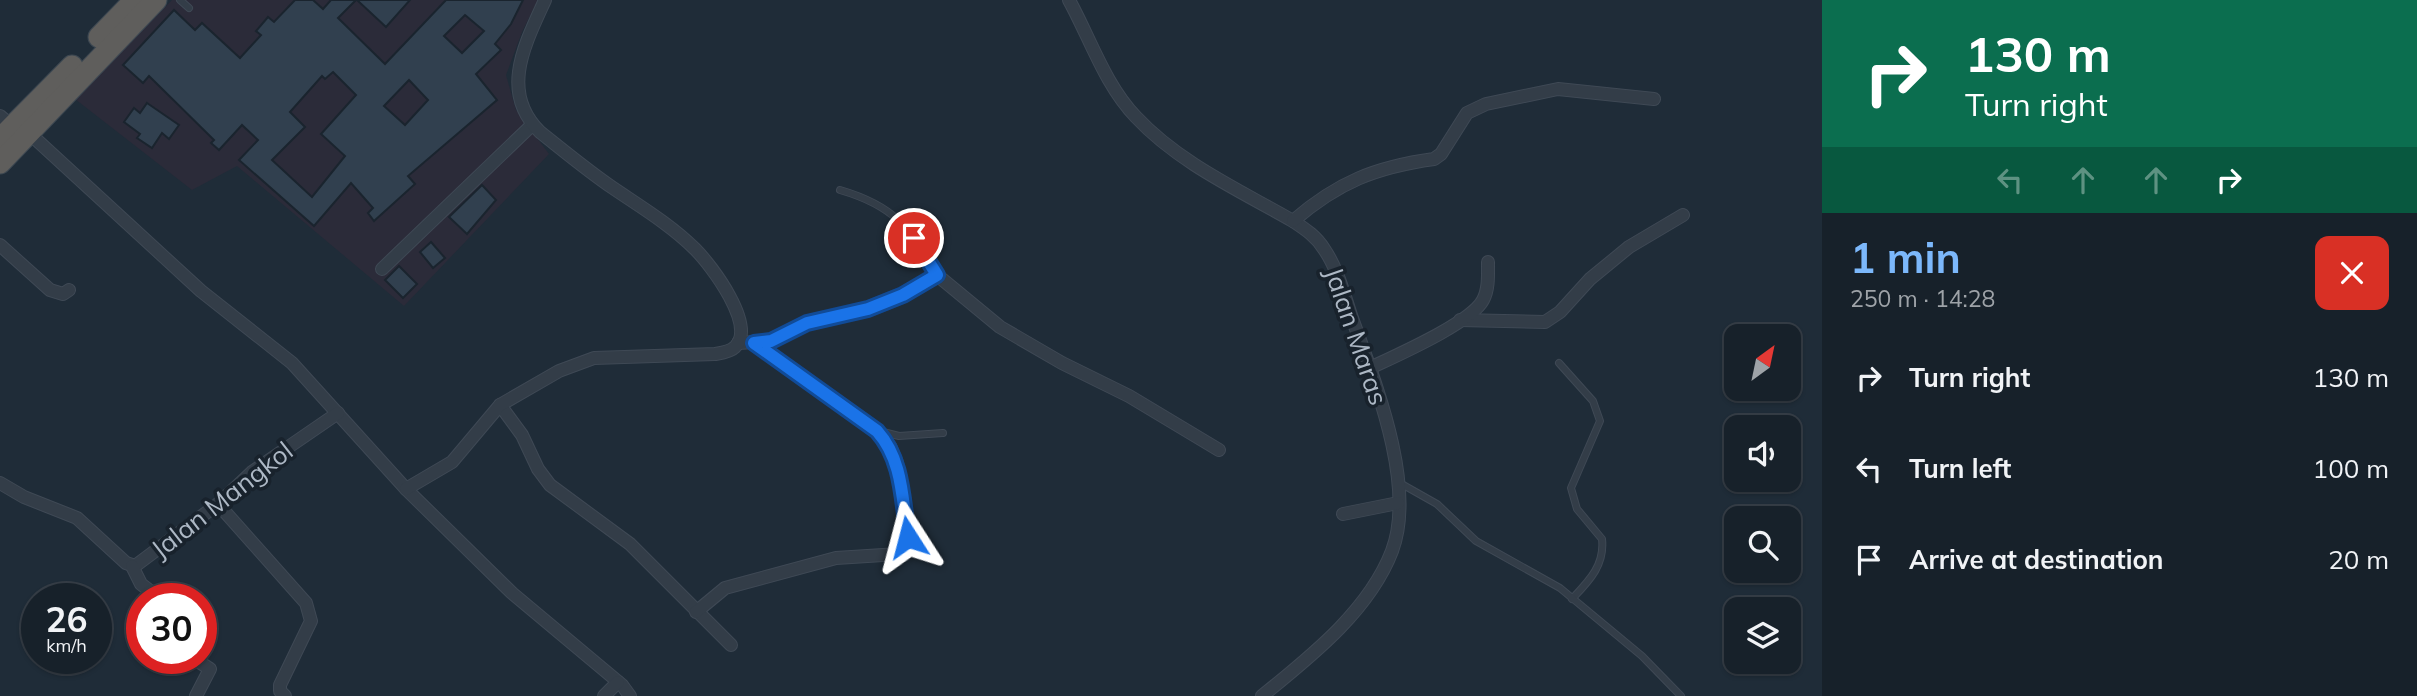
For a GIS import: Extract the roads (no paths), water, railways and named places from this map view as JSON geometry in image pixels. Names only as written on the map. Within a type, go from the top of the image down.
[{"type":"highway","points":[[0,163],[10,128],[135,0]]},
{"type":"highway","points":[[10,128],[156,0]]},
{"type":"street","points":[[406,489],[452,461],[500,405],[559,371],[594,358],[715,354],[730,350],[738,342],[742,325],[737,313],[718,277],[695,248],[532,125],[521,100],[516,75],[523,49],[545,0]]},
{"type":"street","name":"Jalan Maras","points":[[1069,0],[1105,72],[1134,116],[1179,155],[1311,232],[1334,265],[1370,368],[1393,452],[1397,481],[1394,547],[1372,587],[1349,617],[1299,666],[1262,696]]},
{"type":"street","points":[[1293,221],[1321,196],[1356,178],[1381,168],[1434,159],[1441,154],[1467,113],[1486,104],[1558,89],[1654,99]]},
{"type":"street","points":[[382,268],[532,125]]},
{"type":"street","points":[[10,128],[201,291],[292,363],[406,489],[512,593],[618,682],[630,696]]},
{"type":"street","points":[[1460,320],[1545,322],[1560,312],[1590,279],[1629,247],[1683,215]]},
{"type":"street","points":[[0,245],[50,290],[63,294],[69,290]]},
{"type":"street","points":[[1370,368],[1414,347],[1460,320],[1483,300],[1488,262]]},
{"type":"street","points":[[738,342],[771,341],[807,323],[868,309],[903,295],[937,275],[1000,327],[1062,363],[1129,396],[1219,450]]},
{"type":"street","points":[[696,612],[725,588],[836,558],[898,554],[908,537],[897,463],[890,446],[877,431],[754,343]]},
{"type":"street","points":[[500,405],[522,435],[538,469],[550,485],[630,544],[731,645]]},
{"type":"street","name":"Jalan Mangkol","points":[[0,483],[24,497],[78,518],[132,566],[139,565],[218,504],[252,472],[338,413]]},
{"type":"street","points":[[1343,514],[1398,503]]},
{"type":"street","points":[[218,504],[306,603],[311,621],[280,685],[280,691],[285,696]]},
{"type":"street","points":[[132,566],[140,583]]},
{"type":"street","points":[[197,696],[208,674]]},
{"type":"street","points":[[604,696],[618,682]]},
{"type":"lane","points":[[180,0],[189,8]]},
{"type":"lane","points":[[840,190],[869,198],[888,209],[914,238],[937,275]]},
{"type":"lane","points":[[1559,363],[1593,401],[1600,421],[1571,488],[1577,509],[1602,538],[1602,557],[1594,575],[1572,599]]},
{"type":"lane","points":[[877,431],[899,436],[943,433]]},
{"type":"lane","points":[[1397,481],[1437,505],[1476,541],[1542,577],[1572,599],[1642,656],[1681,696]]}]
